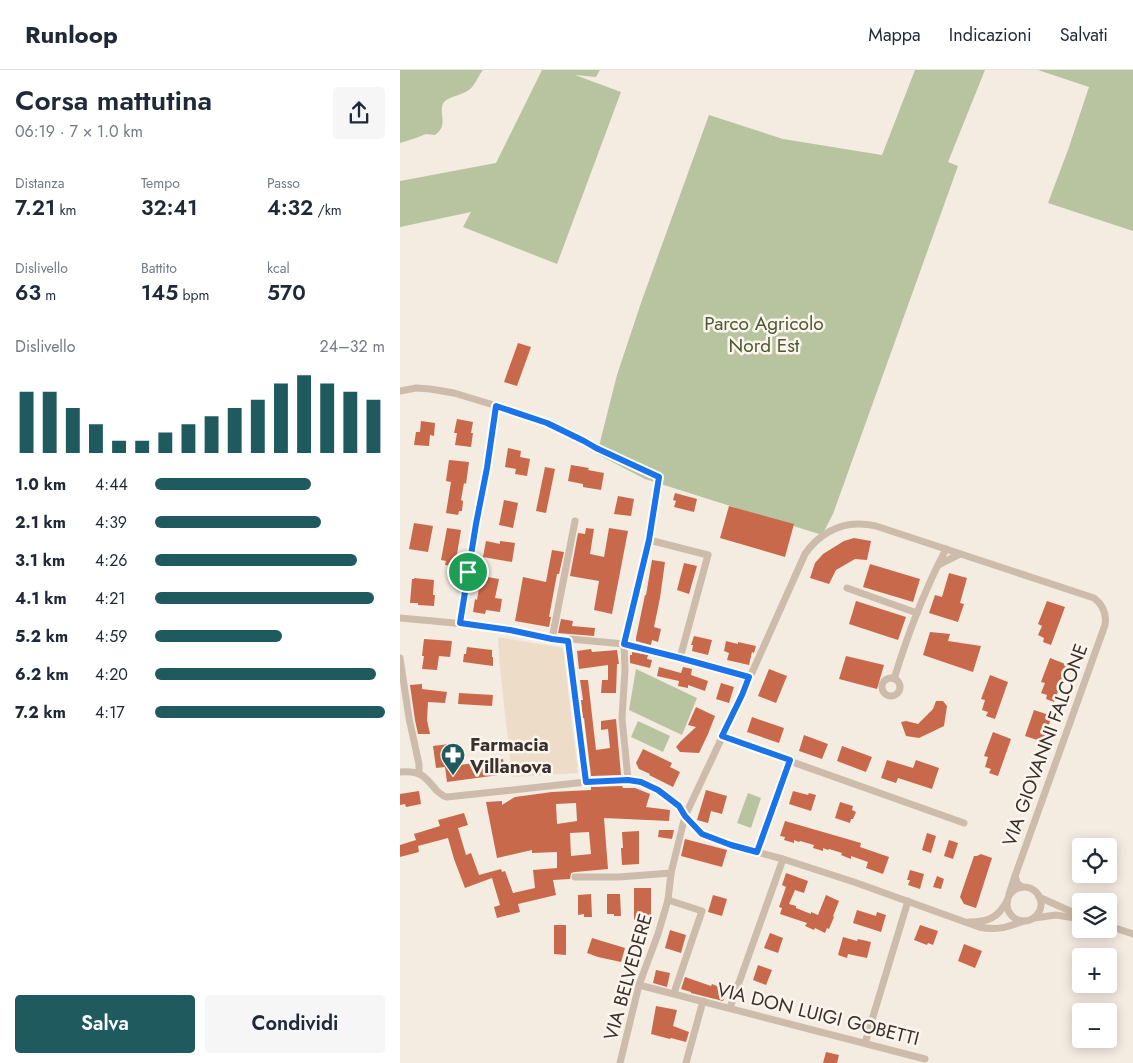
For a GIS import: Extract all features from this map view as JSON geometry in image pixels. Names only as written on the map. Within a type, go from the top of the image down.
[{"type":"street","points":[[400,391],[416,388],[430,389],[454,393],[496,406],[547,423],[659,477],[649,540],[624,644],[622,718],[628,780]]},
{"type":"street","points":[[460,623],[496,406]]},
{"type":"street","points":[[552,639],[575,522]]},
{"type":"street","name":"VIA BELVEDERE","points":[[620,1063],[639,985],[658,934],[668,900],[671,873],[685,816],[805,554],[820,537],[842,526],[859,524],[876,526],[946,550]]},
{"type":"street","points":[[649,540],[708,555],[680,658]]},
{"type":"street","points":[[894,679],[917,613],[946,550],[960,554]]},
{"type":"street","points":[[938,566],[960,554]]},
{"type":"street","name":"VIA GIOVANNI FALCONE","points":[[960,554],[1094,598],[1102,606],[1106,616],[1105,625],[1008,898]]},
{"type":"street","points":[[847,588],[917,613]]},
{"type":"street","points":[[400,618],[460,623],[568,641],[571,639],[624,644],[749,677]]},
{"type":"street","points":[[568,641],[586,782]]},
{"type":"street","points":[[400,658],[419,773]]},
{"type":"street","points":[[722,736],[964,823]]},
{"type":"street","points":[[757,852],[790,760]]},
{"type":"street","points":[[400,772],[419,773],[441,795],[447,798],[586,782],[628,780],[641,782],[658,790],[679,806],[685,816],[702,834],[731,845],[784,859],[854,882],[979,927],[994,930],[1043,916],[1072,917]]},
{"type":"street","points":[[731,1004],[784,859]]},
{"type":"street","points":[[575,878],[671,873]]},
{"type":"street","name":"VIA GIOVANNI FALCONE","points":[[1015,876],[1017,883],[1022,887]]},
{"type":"street","points":[[964,921],[979,922],[990,919],[998,914],[1013,890],[1022,887],[1032,889],[1039,897],[1040,908],[1033,918]]},
{"type":"street","points":[[1039,897],[1072,914]]},
{"type":"street","points":[[1008,898],[1006,906],[1010,914],[1016,919],[1024,921]]},
{"type":"street","name":"VIA BELVEDERE","points":[[668,900],[702,911],[675,990]]},
{"type":"street","points":[[865,1043],[908,901]]},
{"type":"street","points":[[1117,929],[1133,934]]},
{"type":"street","name":"VIA DON LUIGI GOBETTI","points":[[639,985],[925,1059]]},
{"type":"street","name":"VIA DON LUIGI GOBETTI","points":[[686,1063],[703,1001]]},
{"type":"green space","points":[[400,70],[483,70],[469,90],[444,102],[442,106],[442,127],[435,135],[426,134],[400,143]]},
{"type":"green space","points":[[542,70],[600,70],[596,77],[575,75],[621,92],[557,264],[463,227],[471,212],[400,227],[400,181],[496,163]]},
{"type":"green space","name":"Parco Agricolo Nord Est","points":[[915,70],[985,70],[948,162],[958,166],[833,514],[822,535],[645,479],[597,454],[617,375],[709,115],[783,139],[882,155]]},
{"type":"green space","points":[[1038,70],[1133,70],[1133,231],[1048,203],[1089,87]]},
{"type":"green space","points":[[636,669],[697,698],[682,735],[629,710]]},
{"type":"green space","points":[[638,721],[670,736],[663,752],[631,737]]},
{"type":"green space","points":[[748,793],[761,798],[751,828],[737,823]]},
{"type":"shaded area","points":[[498,637],[563,648],[578,773],[512,777]]},
{"type":"building","points":[[518,343],[531,347],[517,386],[504,382]]},
{"type":"building","points":[[457,419],[473,422],[471,447],[455,445],[457,433],[454,433]]},
{"type":"building","points":[[421,421],[435,423],[434,436],[430,435],[429,446],[414,445],[416,432],[420,432]]},
{"type":"building","points":[[508,448],[521,451],[520,457],[530,459],[527,476],[515,474],[516,469],[505,467]]},
{"type":"building","points":[[449,460],[469,462],[466,484],[464,483],[461,500],[463,501],[462,511],[459,511],[458,515],[446,513],[451,482],[446,481]]},
{"type":"building","points":[[571,465],[604,473],[601,490],[583,487],[583,484],[568,481]]},
{"type":"building","points":[[545,467],[555,469],[546,513],[536,511]]},
{"type":"building","points":[[675,493],[697,499],[694,512],[674,507],[676,501],[673,500]]},
{"type":"building","points":[[618,496],[634,499],[631,516],[614,514]]},
{"type":"building","points":[[504,500],[518,503],[513,528],[499,525]]},
{"type":"building","points":[[729,506],[794,524],[785,557],[720,538]]},
{"type":"building","points":[[414,523],[433,526],[428,552],[409,549]]},
{"type":"building","points":[[447,528],[461,530],[455,566],[445,565],[446,561],[441,560]]},
{"type":"building","points":[[586,528],[594,529],[590,554],[604,557],[609,528],[628,531],[612,614],[594,610],[599,581],[570,576],[578,533],[585,534]]},
{"type":"building","points":[[854,538],[871,541],[867,560],[855,559],[836,570],[829,584],[810,578],[815,563],[823,554],[844,541]]},
{"type":"building","points":[[486,541],[500,544],[500,541],[515,543],[512,562],[483,557]]},
{"type":"building","points":[[552,550],[564,552],[559,574],[557,574],[549,627],[515,621],[523,577],[546,582]]},
{"type":"building","points":[[652,560],[665,562],[654,627],[661,629],[658,642],[652,640],[651,645],[636,641],[636,638]]},
{"type":"building","points":[[684,563],[697,566],[689,594],[677,590]]},
{"type":"building","points":[[870,564],[920,579],[913,602],[863,587]]},
{"type":"building","points":[[949,573],[967,578],[960,603],[964,604],[958,622],[929,613],[935,595],[942,597]]},
{"type":"building","points":[[481,576],[499,579],[495,598],[502,599],[500,612],[486,610],[485,614],[473,612]]},
{"type":"building","points":[[412,579],[434,580],[434,606],[410,603]]},
{"type":"building","points":[[856,601],[906,617],[898,640],[849,624]]},
{"type":"building","points":[[1047,601],[1065,607],[1051,645],[1043,642],[1044,638],[1038,635],[1042,626],[1038,624]]},
{"type":"building","points":[[561,619],[573,621],[572,626],[595,628],[594,636],[558,633]]},
{"type":"building","points":[[930,632],[950,634],[948,641],[981,646],[973,672],[923,655]]},
{"type":"building","points":[[694,636],[712,640],[708,655],[692,651],[693,645],[691,645]]},
{"type":"building","points":[[424,639],[452,641],[450,657],[439,656],[437,670],[422,669]]},
{"type":"building","points":[[726,641],[756,646],[754,653],[752,652],[749,665],[727,660],[729,653],[724,651]]},
{"type":"building","points":[[467,647],[492,650],[493,666],[463,662]]},
{"type":"building","points":[[591,649],[592,652],[617,650],[619,664],[617,664],[616,693],[601,693],[602,680],[608,680],[608,665],[579,669],[577,651]]},
{"type":"building","points":[[632,652],[648,655],[647,659],[652,660],[650,668],[630,663]]},
{"type":"building","points":[[846,656],[884,665],[877,689],[839,679]]},
{"type":"building","points":[[1050,658],[1068,665],[1054,702],[1046,699],[1047,695],[1041,693],[1045,683],[1041,682]]},
{"type":"building","points":[[659,667],[681,673],[683,667],[692,669],[691,675],[708,681],[705,691],[688,685],[688,688],[678,686],[679,681],[657,676]]},
{"type":"building","points":[[769,669],[787,676],[776,703],[758,696]]},
{"type":"building","points":[[990,675],[1008,682],[995,719],[986,716],[988,712],[982,710],[985,700],[981,699]]},
{"type":"building","points":[[580,680],[588,680],[596,750],[610,748],[608,729],[601,730],[601,721],[616,719],[621,775],[591,776],[582,711],[581,700],[583,700]]},
{"type":"building","points":[[721,683],[734,687],[729,703],[716,699]]},
{"type":"building","points":[[422,684],[422,689],[447,692],[445,703],[428,702],[427,720],[430,734],[418,734],[415,720],[410,685]]},
{"type":"building","points":[[459,693],[493,695],[492,706],[458,704]]},
{"type":"building","points":[[936,701],[943,701],[947,706],[944,726],[919,738],[906,736],[901,722],[906,721],[918,724],[933,709]]},
{"type":"building","points":[[696,707],[715,716],[699,753],[680,752],[676,747],[696,727],[688,725]]},
{"type":"building","points":[[1034,710],[1052,716],[1043,742],[1025,736]]},
{"type":"building","points":[[752,717],[784,728],[779,743],[747,732]]},
{"type":"building","points":[[993,732],[1011,739],[998,776],[989,773],[991,769],[985,767],[988,757],[984,756]]},
{"type":"building","points":[[804,735],[828,744],[822,759],[799,751]]},
{"type":"building","points":[[449,744],[452,766],[503,759],[506,774],[447,782],[445,767],[436,768],[433,746]]},
{"type":"building","points":[[842,746],[872,757],[866,772],[837,761]]},
{"type":"building","points":[[643,749],[672,763],[670,767],[680,772],[673,787],[639,769],[636,763]]},
{"type":"building","points":[[887,760],[913,768],[916,760],[939,768],[932,789],[898,778],[896,783],[881,778]]},
{"type":"building","points":[[622,786],[623,788],[635,788],[650,794],[646,807],[670,810],[669,821],[604,818],[608,869],[575,872],[571,873],[570,879],[553,880],[556,895],[518,904],[520,912],[497,918],[494,907],[500,905],[492,878],[465,888],[448,838],[418,846],[419,852],[400,857],[400,845],[416,840],[414,834],[440,826],[438,820],[464,813],[468,825],[458,828],[466,855],[471,853],[479,875],[501,869],[502,872],[505,871],[513,893],[535,888],[533,870],[557,868],[557,852],[532,853],[532,850],[497,858],[486,802],[502,801],[502,805],[515,797],[552,792],[591,790],[591,787]],"holes":[[[576,803],[577,821],[557,824],[556,804]],[[589,832],[591,854],[571,856],[570,833]]]},
{"type":"building","points":[[706,790],[727,796],[722,814],[711,811],[708,823],[697,820]]},
{"type":"building","points":[[419,791],[421,804],[406,807],[405,804],[400,805],[400,794]]},
{"type":"building","points":[[793,791],[816,795],[811,811],[789,804]]},
{"type":"building","points":[[840,802],[853,806],[852,810],[856,812],[850,823],[835,818]]},
{"type":"building","points":[[785,821],[861,843],[860,847],[889,857],[883,874],[866,868],[868,862],[851,856],[851,859],[841,855],[842,853],[829,849],[823,848],[823,851],[813,848],[814,845],[800,841],[794,840],[794,843],[784,840],[785,837],[780,836]]},
{"type":"building","points":[[659,830],[674,830],[672,839],[658,837]]},
{"type":"building","points":[[639,831],[639,864],[622,865],[622,832]]},
{"type":"building","points":[[927,833],[936,836],[931,853],[922,850]]},
{"type":"building","points":[[685,839],[727,850],[722,867],[681,856]]},
{"type":"building","points":[[949,840],[958,843],[953,859],[944,856]]},
{"type":"building","points":[[981,854],[992,858],[976,908],[964,904],[960,897],[974,856]]},
{"type":"building","points":[[910,870],[924,874],[920,889],[908,885],[910,880],[907,880]]},
{"type":"building","points":[[786,873],[808,881],[804,893],[795,890],[789,904],[796,906],[796,908],[818,915],[826,895],[839,901],[829,929],[827,928],[825,933],[805,926],[807,923],[780,914],[782,908],[779,907],[786,887],[782,885]]},
{"type":"building","points":[[937,876],[944,879],[941,889],[933,887]]},
{"type":"building","points":[[634,888],[651,888],[651,920],[634,920]]},
{"type":"building","points":[[591,894],[592,917],[584,917],[584,914],[578,915],[578,895]]},
{"type":"building","points":[[607,894],[620,894],[621,916],[607,914]]},
{"type":"building","points":[[713,895],[727,899],[722,916],[708,912]]},
{"type":"building","points":[[857,910],[876,916],[877,912],[886,915],[881,932],[853,923]]},
{"type":"building","points":[[554,925],[566,925],[566,955],[554,954]]},
{"type":"building","points":[[920,925],[938,931],[933,945],[928,943],[927,945],[914,940]]},
{"type":"building","points":[[670,930],[686,935],[681,953],[665,948]]},
{"type":"building","points":[[770,933],[783,938],[778,953],[764,948]]},
{"type":"building","points":[[843,937],[871,942],[867,958],[848,954],[847,958],[838,955]]},
{"type":"building","points":[[592,938],[625,948],[621,962],[587,953]]},
{"type":"building","points":[[964,944],[982,951],[975,968],[958,961]]},
{"type":"building","points":[[758,965],[772,970],[766,985],[753,980]]},
{"type":"building","points":[[656,970],[670,973],[667,987],[653,983]]},
{"type":"building","points":[[685,977],[711,986],[712,984],[728,991],[723,1001],[691,993],[681,989]]},
{"type":"building","points":[[656,1006],[677,1010],[673,1026],[689,1032],[686,1042],[651,1034]]},
{"type":"building","points":[[826,1052],[839,1055],[837,1063],[823,1063]]},
{"type":"place","name":"Farmacia Villanova","points":[[453,776]]},
{"type":"route","points":[[496,406],[547,423],[659,477],[649,540],[624,644],[749,677],[722,736],[790,760],[757,852],[702,834],[685,816],[679,806],[658,790],[641,782],[628,780],[586,782],[568,641],[460,623],[468,572],[496,406]]}]
